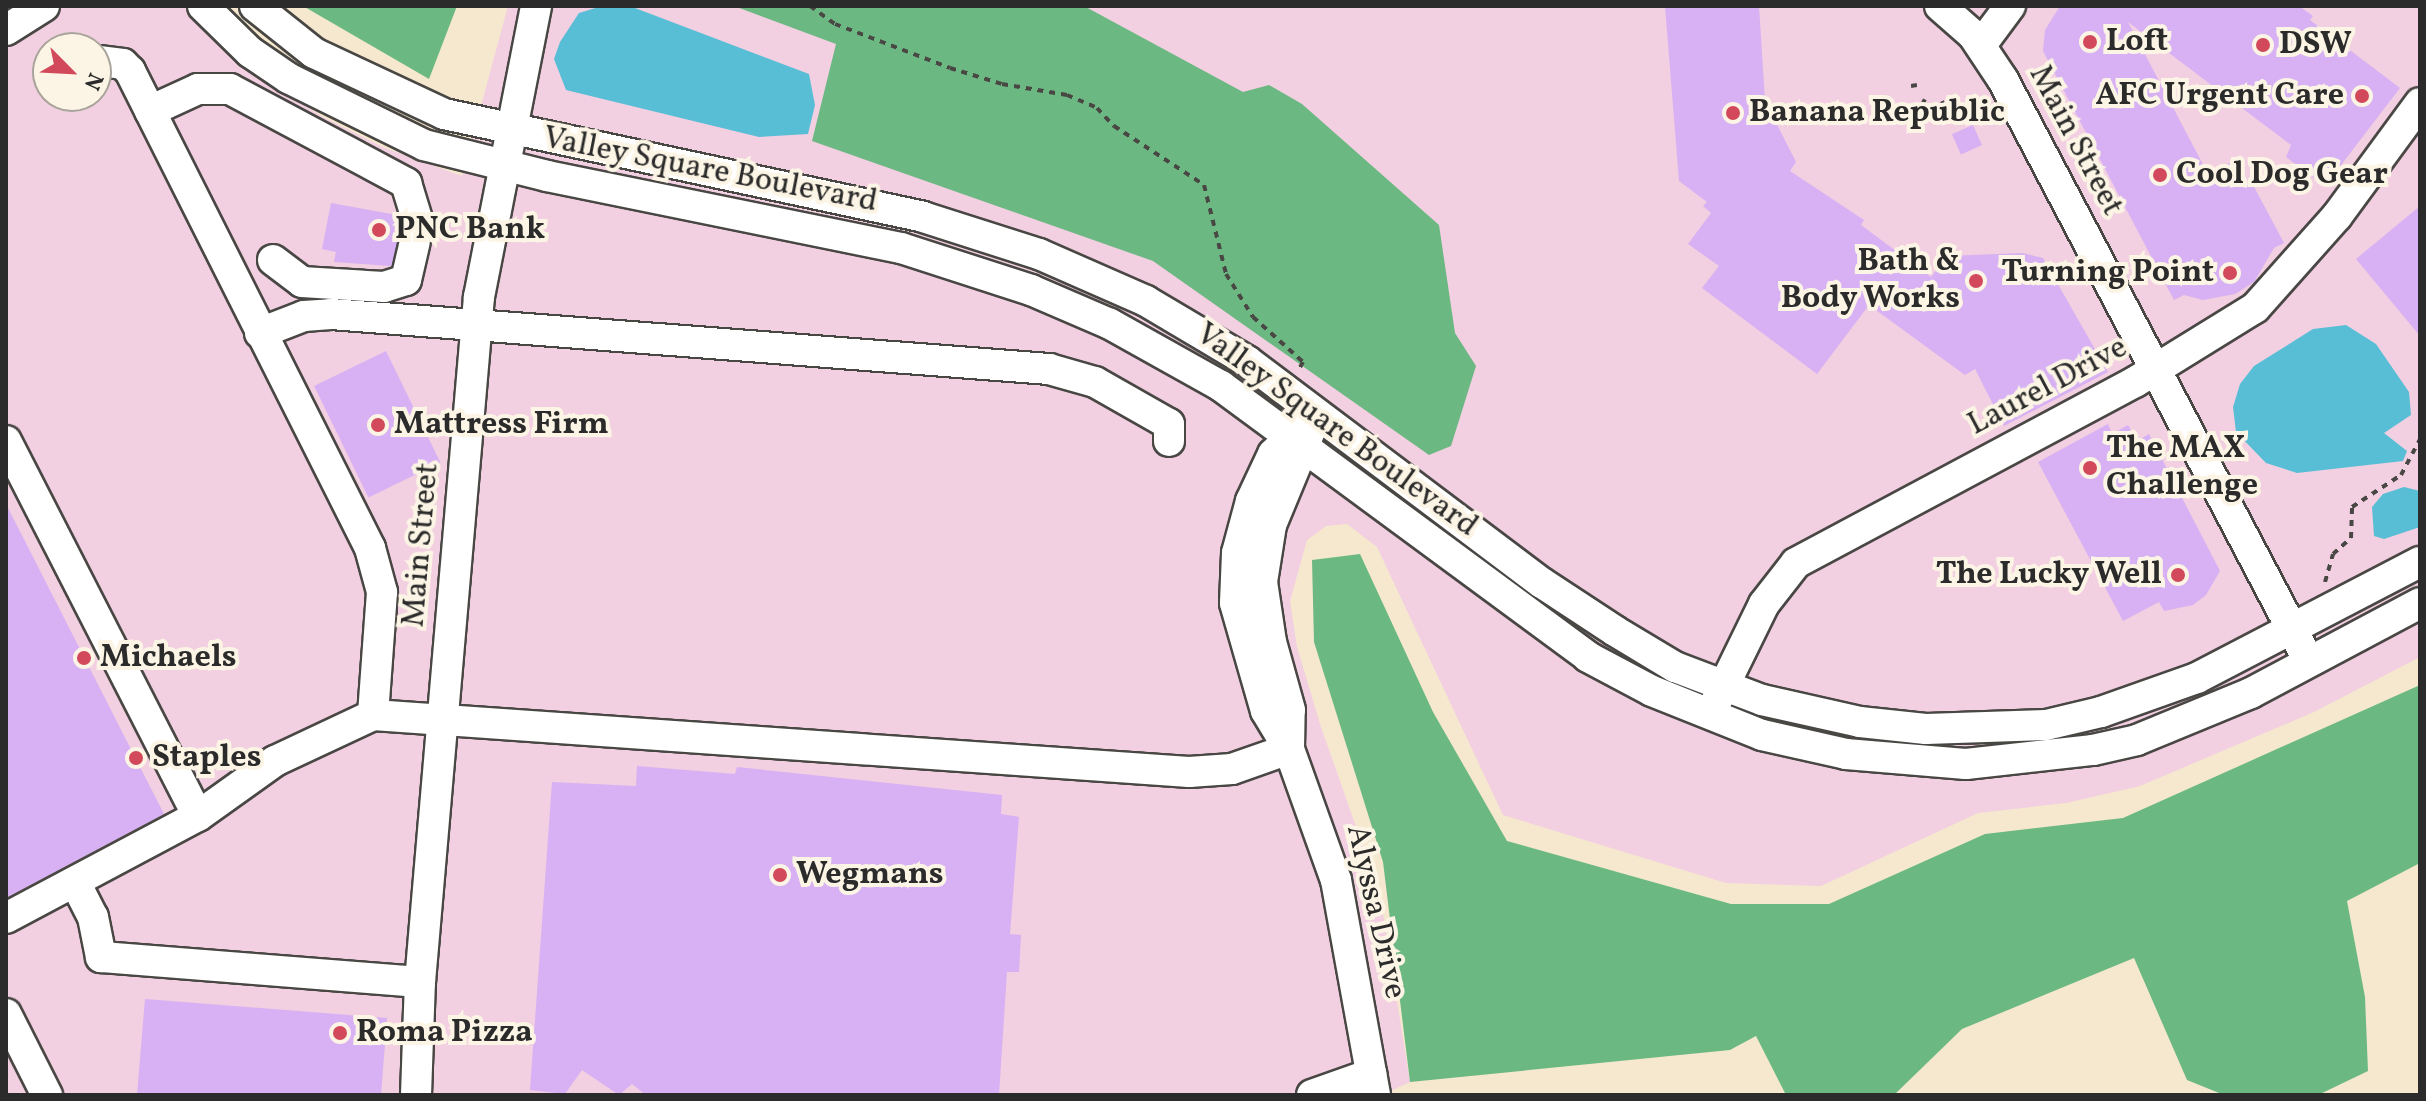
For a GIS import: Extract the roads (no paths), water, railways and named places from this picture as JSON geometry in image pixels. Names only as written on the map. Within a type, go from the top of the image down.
[{"type":"street","points":[[6,30],[44,6]]},
{"type":"street","name":"Valley Square Boulevard","points":[[203,6],[250,52],[331,103],[424,145],[504,166],[856,236],[948,260],[1067,304],[1151,344],[1297,442],[1588,657],[1709,717],[1846,754],[2003,763],[2137,740],[2251,693],[2420,603]]},
{"type":"street","name":"Valley Square Boulevard","points":[[255,6],[314,53],[374,85],[444,114],[512,132],[876,206],[1027,250],[1146,301],[1247,361],[1542,583],[1675,667],[1723,686],[1860,722],[1926,729],[2046,725],[2162,691],[2294,632],[2420,562]]},
{"type":"street","name":"Main Street","points":[[416,1095],[420,982],[477,325],[536,6]]},
{"type":"street","points":[[1981,45],[2010,6]]},
{"type":"street","name":"Main Street","points":[[1949,8],[1981,45],[2309,661]]},
{"type":"street","points":[[112,63],[123,64],[130,71],[370,548],[382,592],[373,715]]},
{"type":"street","points":[[150,111],[198,89],[230,89],[406,183],[416,231],[406,280],[384,287],[302,282],[273,260]]},
{"type":"street","name":"Laurel Drive","points":[[1709,717],[1764,604],[1796,563],[2155,371],[2255,308],[2337,216],[2419,106]]},
{"type":"street","points":[[260,333],[318,314],[1063,372],[1095,382],[1169,424],[1169,441]]},
{"type":"street","name":"Alyssa Drive","points":[[1316,412],[1297,442],[1273,454],[1251,501],[1235,581],[1245,649],[1266,711],[1289,749],[1336,880],[1373,1085]]},
{"type":"street","points":[[6,441],[198,816]]},
{"type":"street","points":[[6,918],[198,816],[275,761],[351,722],[373,715],[443,717],[1189,772],[1232,769],[1289,749]]},
{"type":"street","points":[[75,882],[93,917],[101,957],[420,982]]},
{"type":"street","points":[[6,1014],[47,1095]]},
{"type":"street","points":[[1312,1095],[1373,1085]]},
{"type":"water","points":[[602,6],[635,8],[809,74],[815,105],[808,134],[759,137],[566,90],[554,59],[560,42],[579,13]]},
{"type":"water","points":[[2346,325],[2376,344],[2409,392],[2411,415],[2384,433],[2407,451],[2403,461],[2297,473],[2266,463],[2236,432],[2233,407],[2240,384],[2254,366],[2313,329]]},
{"type":"water","points":[[2404,487],[2420,491],[2420,527],[2384,539],[2374,536],[2372,507],[2383,494]]},
{"type":"place","name":"Loft","points":[[2090,42]]},
{"type":"place","name":"DSW","points":[[2263,45]]},
{"type":"place","name":"AFC Urgent Care","points":[[2362,96]]},
{"type":"place","name":"Banana Republic","points":[[1733,113]]},
{"type":"place","name":"Cool Dog Gear","points":[[2160,175]]},
{"type":"place","name":"PNC Bank","points":[[379,230]]},
{"type":"place","name":"Turning Point","points":[[2230,273]]},
{"type":"place","name":"Bath & Body Works","points":[[1976,281]]},
{"type":"place","name":"Mattress Firm","points":[[378,425]]},
{"type":"place","name":"The MAX Challenge","points":[[2090,468]]},
{"type":"place","name":"The Lucky Well","points":[[2178,575]]},
{"type":"place","name":"Michaels","points":[[84,658]]},
{"type":"place","name":"Staples","points":[[136,758]]},
{"type":"place","name":"Wegmans","points":[[780,875]]},
{"type":"place","name":"Roma Pizza","points":[[340,1033]]}]
